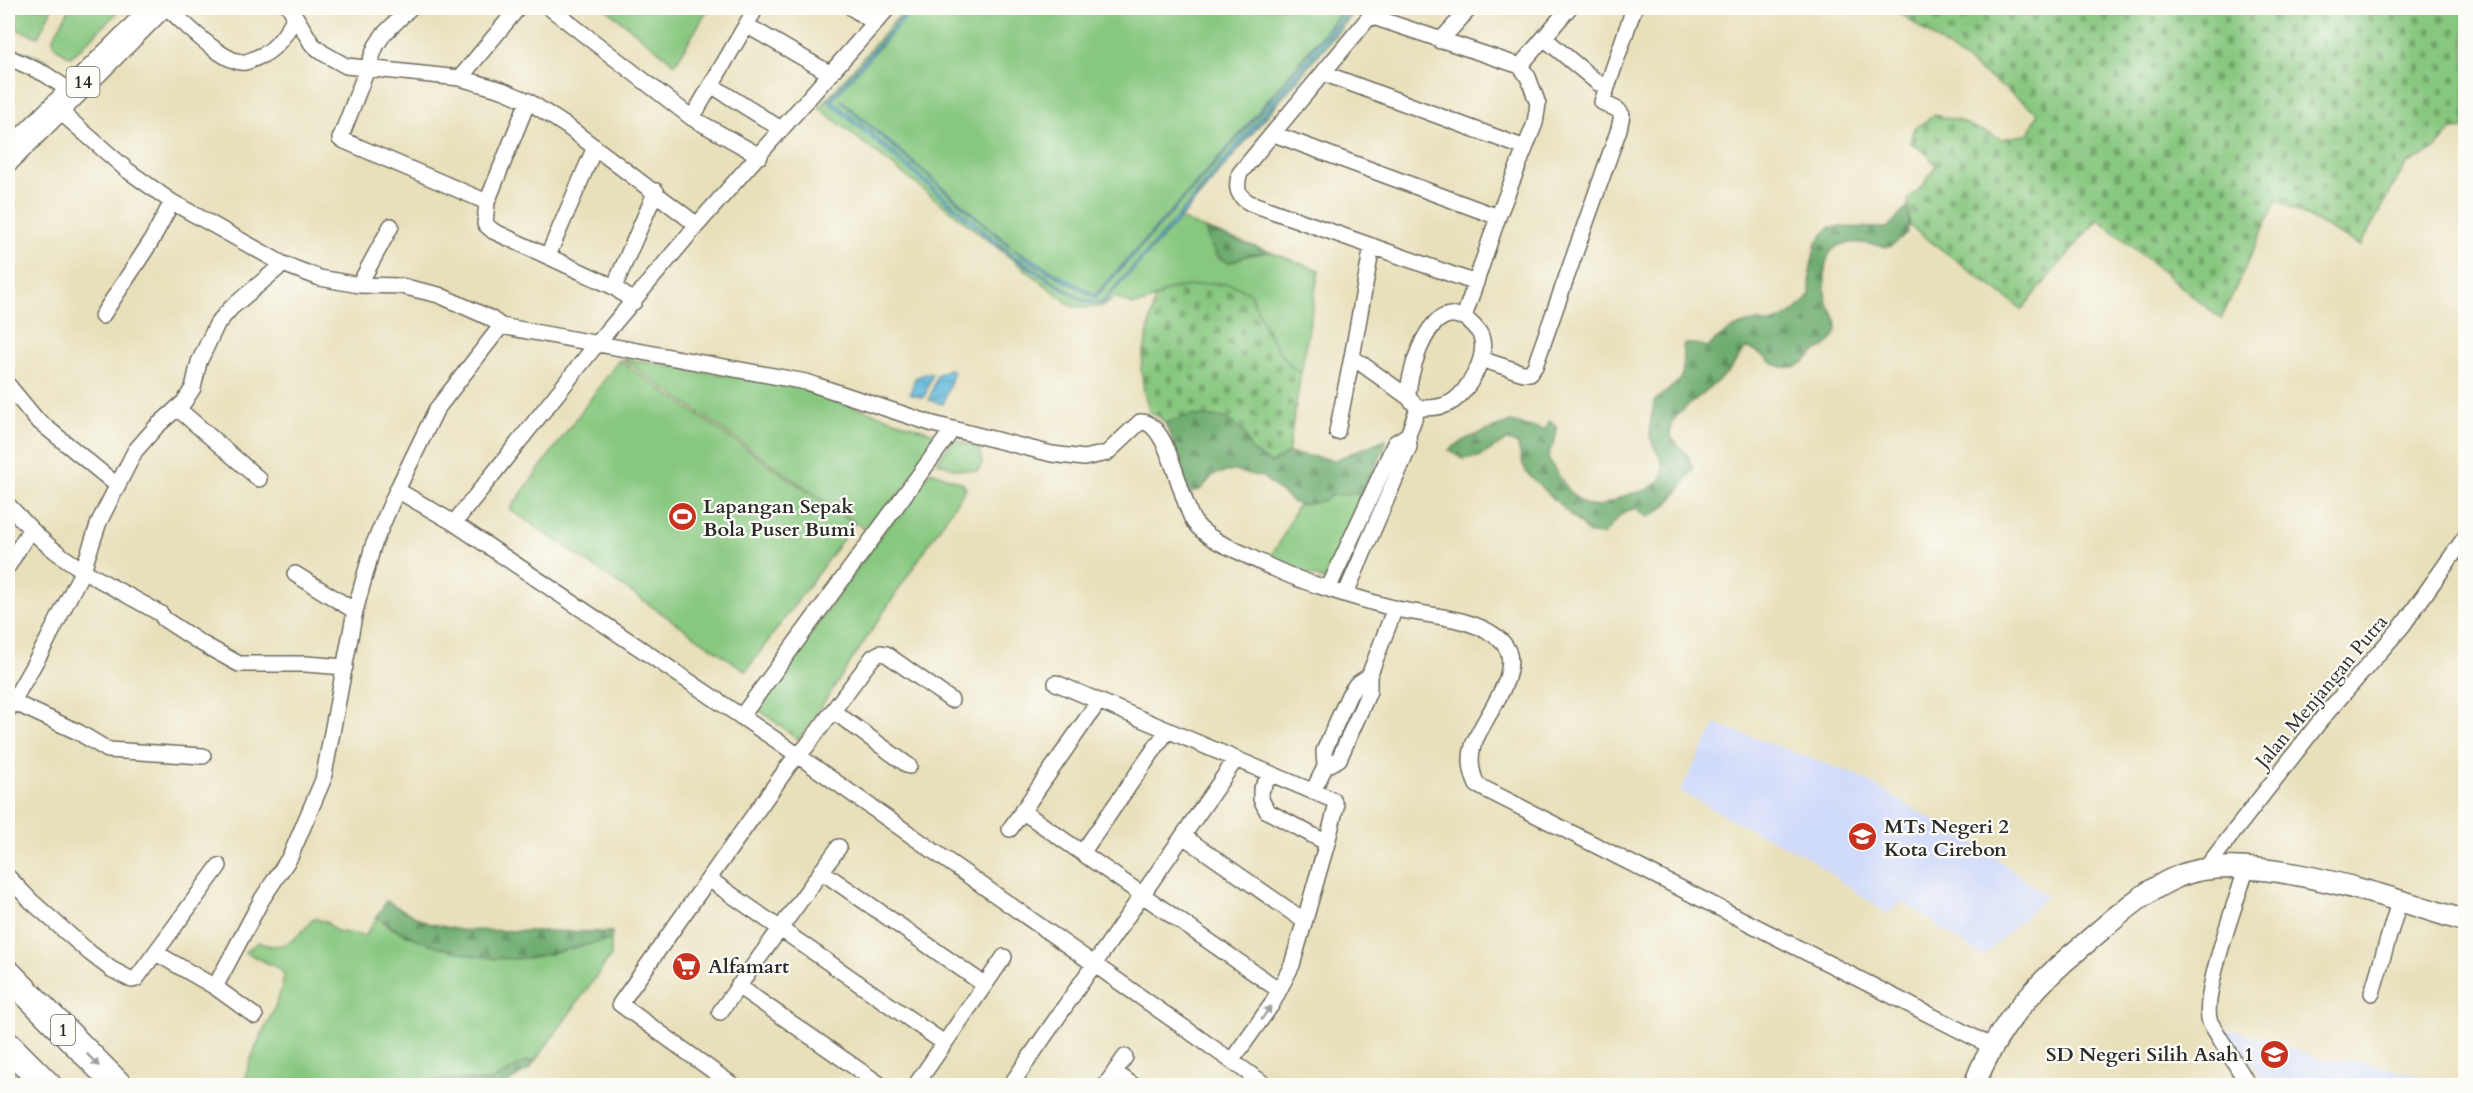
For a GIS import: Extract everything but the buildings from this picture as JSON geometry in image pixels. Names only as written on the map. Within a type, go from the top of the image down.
[{"type":"highway","name":"14","points":[[8,157],[157,8]]},
{"type":"highway","name":"1","points":[[8,974],[119,1086]]},
{"type":"highway","points":[[8,1046],[48,1086]]},
{"type":"street","points":[[166,8],[219,53],[235,61],[245,62],[272,48],[290,28],[293,12]]},
{"type":"street","points":[[410,8],[383,35],[376,46],[340,139],[487,202]]},
{"type":"street","points":[[460,78],[518,8]]},
{"type":"street","points":[[550,8],[692,118],[760,156]]},
{"type":"street","points":[[692,118],[756,8]]},
{"type":"street","points":[[852,8],[875,23]]},
{"type":"street","points":[[454,523],[596,345],[697,225],[888,8]]},
{"type":"street","points":[[1440,41],[1470,8]]},
{"type":"street","points":[[1520,66],[1569,8]]},
{"type":"street","points":[[1481,359],[1524,374],[1530,373],[1535,366],[1619,129],[1622,116],[1618,110],[1602,102],[1634,8]]},
{"type":"street","points":[[293,12],[312,44],[322,53],[346,66],[460,78],[502,90],[528,101],[656,191],[697,225]]},
{"type":"street","points":[[1464,317],[1476,282],[1498,217],[1535,123],[1538,104],[1528,77],[1520,66],[1440,41],[1373,12],[1240,173],[1236,182],[1237,190],[1242,198],[1250,203],[1476,282]]},
{"type":"street","points":[[746,25],[831,74]]},
{"type":"street","points":[[1544,38],[1598,83]]},
{"type":"street","points":[[8,57],[36,70],[127,170],[172,202],[284,264],[320,278],[359,285],[401,286],[439,295],[501,326],[806,382],[953,429],[1053,454],[1084,458],[1107,453],[1134,426],[1145,422],[1156,430],[1162,439],[1192,520],[1199,528],[1223,544],[1285,574],[1395,608],[1463,622],[1493,633],[1505,644],[1511,660],[1505,684],[1473,745],[1471,767],[1477,785],[1991,1046]]},
{"type":"street","points":[[1323,73],[1525,148]]},
{"type":"street","points":[[711,85],[782,129]]},
{"type":"street","points":[[528,101],[487,202],[485,224],[493,231],[614,288],[634,302]]},
{"type":"street","points":[[1274,134],[1498,217]]},
{"type":"street","points":[[550,251],[595,147]]},
{"type":"street","points":[[614,288],[656,191]]},
{"type":"street","points":[[102,316],[150,243],[172,202]]},
{"type":"street","points":[[359,285],[391,226]]},
{"type":"street","points":[[1337,432],[1372,246]]},
{"type":"street","points":[[203,756],[108,750],[78,732],[10,706],[46,643],[83,570],[99,522],[135,451],[150,432],[184,402],[193,388],[199,362],[217,324],[247,292],[284,264]]},
{"type":"street","points":[[1346,593],[1409,447],[1408,435],[1413,403],[1411,370],[1424,341],[1435,322],[1449,315],[1464,317],[1481,337],[1481,359],[1465,390],[1451,402],[1433,408],[1413,403],[1352,357]]},
{"type":"street","points":[[215,987],[262,899],[290,857],[324,776],[355,611],[373,546],[397,490],[436,410],[501,326]]},
{"type":"street","points":[[8,385],[36,419],[118,486]]},
{"type":"street","points":[[177,408],[259,479]]},
{"type":"street","points":[[741,717],[953,429]]},
{"type":"street","points":[[1329,587],[1395,443],[1408,435]]},
{"type":"street","points":[[397,490],[454,523],[799,755],[1267,1086]]},
{"type":"street","points":[[8,505],[30,530],[83,570],[161,614],[164,619],[199,642],[239,664],[306,664],[345,667]]},
{"type":"street","points":[[8,566],[30,530]]},
{"type":"street","name":"Jalan Menjangan Putra","points":[[2205,869],[2324,716],[2403,625],[2466,536]]},
{"type":"street","points":[[295,574],[355,611]]},
{"type":"street","points":[[1325,767],[1339,759],[1364,703],[1369,691],[1369,676],[1395,608]]},
{"type":"street","points":[[734,1086],[620,1004],[799,755],[873,657],[880,653],[890,656],[951,700]]},
{"type":"street","points":[[1313,791],[1325,767],[1324,751],[1349,695],[1356,685],[1369,676]]},
{"type":"street","points":[[1056,683],[1333,800],[1336,807],[1292,965],[1279,990],[1232,1060]]},
{"type":"street","points":[[1010,829],[1099,701]]},
{"type":"street","points":[[833,711],[909,766]]},
{"type":"street","points":[[1082,853],[1167,731]]},
{"type":"street","points":[[1010,1086],[1236,759]]},
{"type":"street","points":[[1271,774],[1261,790],[1261,799],[1267,811],[1327,843]]},
{"type":"street","points":[[1022,811],[1279,990]]},
{"type":"street","points":[[1183,836],[1303,920]]},
{"type":"street","points":[[720,1012],[839,846]]},
{"type":"street","points":[[8,877],[31,901],[90,953],[128,979],[136,979],[219,866]]},
{"type":"street","points":[[2247,867],[2223,941],[2207,1010],[2210,1022],[2249,1086]]},
{"type":"street","points":[[1974,1086],[1991,1046],[2051,972],[2159,887],[2177,877],[2205,869],[2247,867],[2288,873],[2466,921]]},
{"type":"street","points":[[821,871],[985,985]]},
{"type":"street","points":[[709,879],[944,1043]]},
{"type":"street","points":[[2372,993],[2399,902]]},
{"type":"street","points":[[156,954],[215,987],[255,1016]]},
{"type":"street","points":[[915,1086],[1004,957]]},
{"type":"street","points":[[738,986],[882,1086]]},
{"type":"street","points":[[1109,1080],[1125,1057]]},
{"type":"street","points":[[1109,1080],[1119,1075],[1134,1086]]},
{"type":"shaded area","name":"MTs Negeri 2 Kota Cirebon","points":[[1716,724],[1857,775],[1992,855],[2047,896],[1983,957],[1903,902],[1887,914],[1804,855],[1738,823],[1680,791]]},
{"type":"shaded area","name":"SD Negeri Silih Asah 1","points":[[2223,1028],[2259,1037],[2321,1059],[2362,1062],[2461,1085],[2266,1085],[2254,1066]]},
{"type":"green space","points":[[8,8],[52,8],[38,37],[8,26]]},
{"type":"green space","points":[[70,8],[122,8],[71,57],[57,48],[53,42]]},
{"type":"green space","points":[[605,8],[709,8],[675,64]]},
{"type":"green space","points":[[906,8],[1358,8],[1180,219],[1205,229],[1217,258],[1232,262],[1248,255],[1270,252],[1319,270],[1301,373],[1285,359],[1278,349],[1249,292],[1170,289],[1145,303],[1133,305],[1115,297],[1101,307],[1072,306],[819,108]]},
{"type":"green space","points":[[1893,8],[2465,8],[2465,128],[2453,129],[2434,150],[2406,164],[2360,246],[2277,200],[2221,319],[2098,219],[2022,309],[1910,226],[1908,200],[1924,184],[1936,166],[1928,155],[1911,143],[1913,130],[1934,115],[1957,120],[2001,139],[2029,134],[2038,113]]},
{"type":"green space","points":[[8,46],[49,61],[45,68],[8,53]]},
{"type":"green space","points":[[1908,207],[1907,232],[1889,247],[1845,243],[1830,252],[1826,262],[1825,293],[1837,329],[1829,343],[1794,367],[1777,365],[1758,352],[1746,348],[1727,373],[1677,415],[1671,424],[1670,436],[1688,456],[1693,469],[1673,498],[1654,514],[1647,517],[1636,508],[1622,513],[1603,535],[1590,534],[1527,473],[1517,443],[1505,441],[1479,457],[1462,459],[1449,450],[1466,439],[1510,422],[1545,430],[1549,421],[1557,426],[1557,430],[1548,459],[1570,491],[1584,504],[1592,507],[1600,506],[1652,487],[1662,477],[1664,471],[1650,434],[1654,402],[1682,375],[1684,344],[1708,347],[1741,325],[1774,322],[1786,317],[1810,296],[1810,271],[1816,243],[1830,227],[1887,228]]},
{"type":"green space","points":[[1205,229],[1270,252],[1248,255],[1228,263],[1212,249]]},
{"type":"green space","points":[[1211,283],[1231,284],[1249,292],[1277,349],[1301,373],[1288,453],[1271,463],[1252,451],[1244,433],[1226,418],[1190,415],[1165,423],[1158,416],[1150,413],[1144,393],[1141,367],[1155,298],[1170,289]]},
{"type":"green space","points":[[621,358],[796,387],[942,436],[870,533]]},
{"type":"green space","name":"Lapangan Sepak Bola Puser Bumi","points":[[619,360],[854,524],[746,671],[510,509]]},
{"type":"green space","points":[[1190,415],[1226,418],[1244,433],[1253,451],[1271,463],[1288,453],[1335,460],[1386,439],[1385,448],[1361,494],[1332,495],[1325,500],[1302,505],[1294,503],[1263,477],[1234,471],[1214,474],[1201,489],[1186,495],[1171,436],[1165,423]]},
{"type":"green space","points":[[953,439],[979,448],[982,463],[978,471],[956,469],[937,462]]},
{"type":"green space","points":[[931,471],[962,483],[966,488],[799,740],[758,709],[878,539]]},
{"type":"green space","points":[[1334,494],[1361,494],[1327,581],[1269,559],[1280,542],[1298,504],[1312,504]]},
{"type":"green space","points":[[386,901],[427,923],[460,930],[612,932],[611,940],[525,958],[487,958],[428,943],[392,927],[377,917]]},
{"type":"green space","points":[[377,917],[393,929],[425,942],[495,959],[611,940],[611,956],[535,1061],[527,1061],[490,1082],[461,1079],[428,1081],[415,1086],[244,1086],[252,1057],[276,1004],[284,976],[280,969],[245,952],[258,942],[276,946],[284,944],[297,937],[314,918],[326,922],[336,931],[365,936]]},
{"type":"green space","points":[[8,1061],[34,1085],[8,1085]]},
{"type":"green space","points":[[527,1061],[535,1061],[530,1069],[504,1085],[415,1085],[446,1079],[490,1082]]},
{"type":"water","points":[[910,8],[914,8],[832,100],[1013,255],[1081,298],[1093,302],[1102,301],[1175,220],[1328,34],[1351,8],[1354,8],[1177,222],[1103,303],[1093,304],[1084,302],[1011,257],[828,101]]},
{"type":"water","points":[[1346,8],[1235,142],[1096,297],[1022,257],[1011,247],[1095,295],[1234,141]]},
{"type":"water","points":[[840,99],[1010,245],[851,111]]},
{"type":"water","points":[[949,369],[954,371],[943,404],[929,400],[937,375]]},
{"type":"water","points":[[927,373],[932,374],[924,398],[910,394],[915,378]]},
{"type":"place","name":"Lapangan Sepak Bola Puser Bumi","points":[[682,517]]},
{"type":"place","name":"MTs Negeri 2 Kota Cirebon","points":[[1863,837]]},
{"type":"place","name":"Alfamart","points":[[687,966]]},
{"type":"place","name":"SD Negeri Silih Asah 1","points":[[2275,1054]]}]
